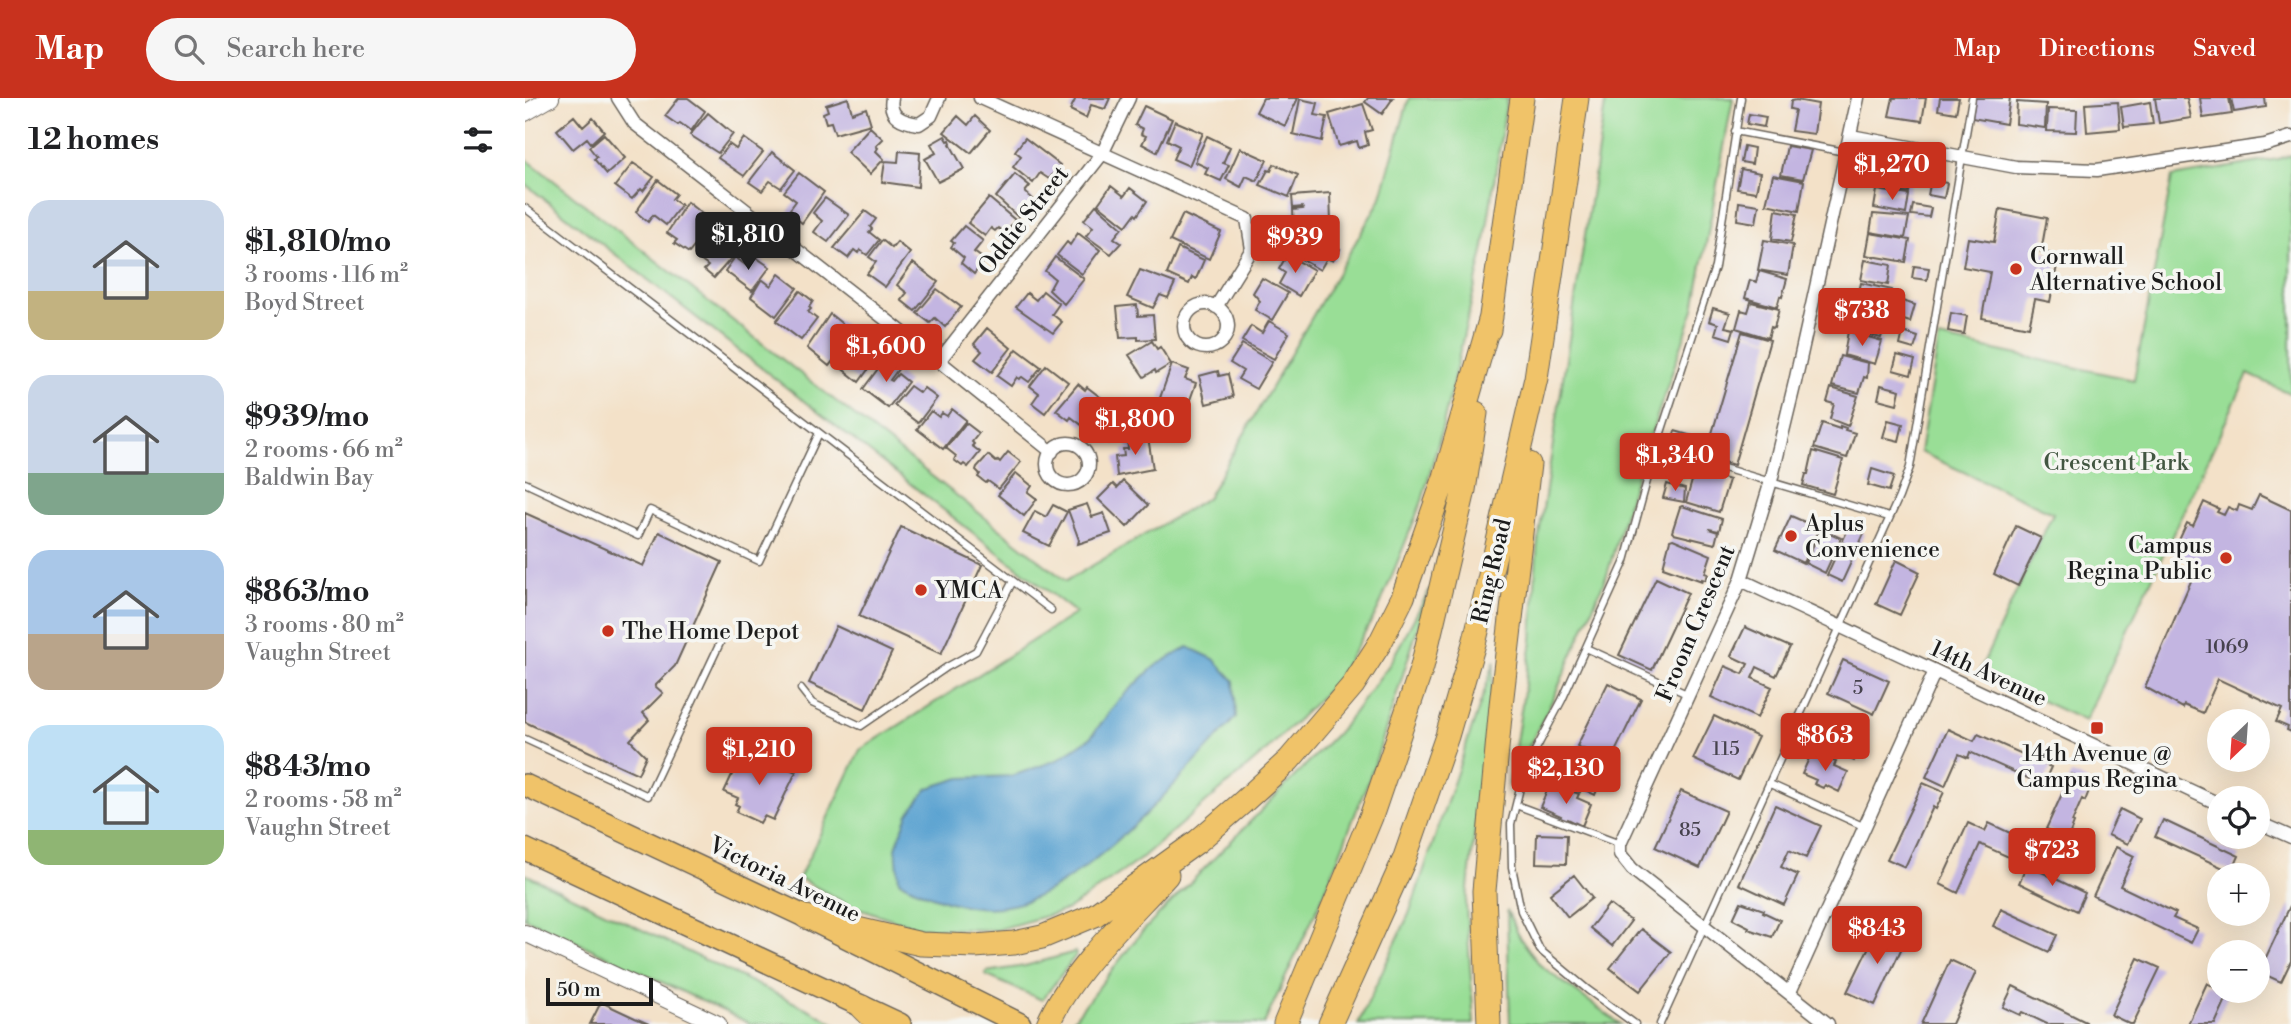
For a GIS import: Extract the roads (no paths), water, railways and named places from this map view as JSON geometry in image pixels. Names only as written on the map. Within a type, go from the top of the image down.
[{"type":"highway","name":"Ring Road","points":[[1285,1024],[1371,817],[1422,667],[1464,491],[1523,98]]},
{"type":"highway","name":"Ring Road","points":[[1330,1024],[1404,860],[1447,736],[1475,640],[1537,377],[1577,98]]},
{"type":"highway","points":[[806,917],[921,944],[975,946],[1014,943],[1042,937],[1095,915],[1198,841],[1289,760],[1353,685],[1380,643],[1403,597],[1445,477],[1491,317]]},
{"type":"highway","points":[[1489,1024],[1484,891],[1501,705],[1537,377]]},
{"type":"highway","name":"Victoria Avenue","points":[[525,785],[806,917],[1020,1024]]},
{"type":"highway","points":[[1048,1024],[1053,1011],[1082,971],[1198,841]]},
{"type":"highway","points":[[525,849],[900,1024]]},
{"type":"highway","points":[[862,1007],[879,1024]]},
{"type":"street","points":[[525,113],[551,98]]},
{"type":"street","points":[[618,98],[634,122],[1052,452]]},
{"type":"street","points":[[892,98],[890,102],[893,113],[903,122],[919,124],[932,116],[939,98]]},
{"type":"street","points":[[980,98],[1247,219],[1252,248],[1216,307]]},
{"type":"street","name":"Oddie Street","points":[[939,361],[1102,153],[1129,98]]},
{"type":"street","name":"Froom Crescent","points":[[1621,844],[1741,580],[1771,481],[1858,98]]},
{"type":"street","points":[[1851,136],[2016,167],[2097,170],[2265,145],[2291,137]]},
{"type":"street","name":"14th Avenue","points":[[1741,580],[2207,798]]},
{"type":"street","points":[[1790,992],[1935,671]]},
{"type":"street","points":[[2270,828],[2291,837]]},
{"type":"street","points":[[1621,844],[1620,854],[1632,869],[1828,1024]]},
{"type":"street","points":[[525,933],[718,1024]]},
{"type":"lane","points":[[1635,1024],[1540,950],[1521,911],[1512,867],[1511,824],[1515,805],[1536,749],[1625,561],[1656,448],[1715,267],[1741,98]]},
{"type":"lane","points":[[1660,1024],[1910,467],[1972,98]]},
{"type":"lane","points":[[1735,131],[1847,152]]},
{"type":"lane","points":[[525,208],[1051,610]]},
{"type":"lane","points":[[525,483],[638,536],[650,510],[759,561],[819,433]]},
{"type":"lane","points":[[1656,448],[1889,517]]},
{"type":"lane","points":[[801,689],[812,703],[861,726],[947,667],[976,651],[1013,581]]},
{"type":"lane","points":[[525,739],[648,796],[720,643]]},
{"type":"lane","points":[[1586,648],[1689,695]]},
{"type":"lane","points":[[1770,784],[1865,827]]},
{"type":"lane","points":[[1515,805],[1621,844]]},
{"type":"water","points":[[1188,647],[1214,659],[1234,681],[1236,717],[1163,797],[1102,853],[1071,877],[1041,895],[998,907],[983,908],[954,903],[899,881],[896,848],[908,814],[928,788],[960,778],[1012,776],[1057,760],[1090,738],[1118,701],[1155,666]]},
{"type":"place","name":"Cornwall Alternative School","points":[[2016,269]]},
{"type":"place","name":"Aplus Convenience","points":[[1791,536]]},
{"type":"place","name":"Campus Regina Public","points":[[2226,558]]},
{"type":"place","name":"YMCA","points":[[921,590]]},
{"type":"place","name":"The Home Depot","points":[[608,631]]},
{"type":"place","name":"14th Avenue @ Campus Regina","points":[[2097,728]]},
{"type":"park label","name":"Crescent Park","points":[[2116,462]]}]
